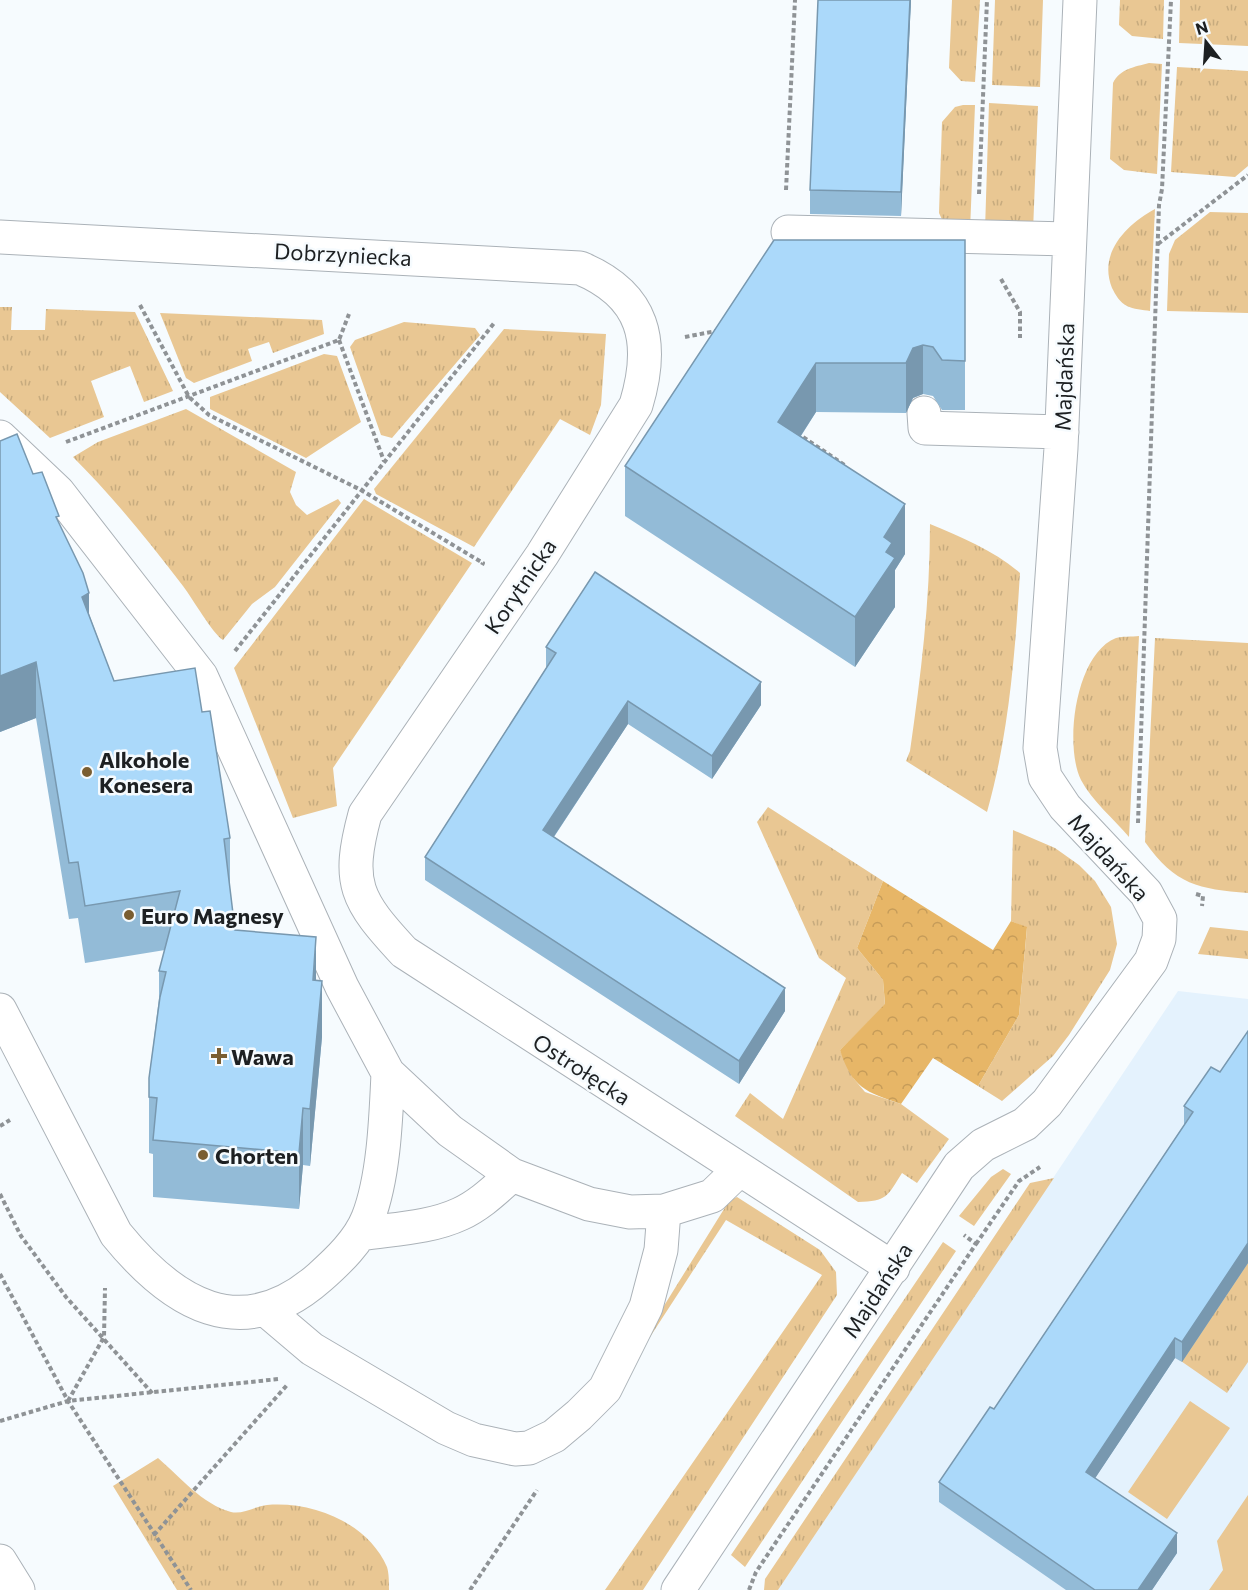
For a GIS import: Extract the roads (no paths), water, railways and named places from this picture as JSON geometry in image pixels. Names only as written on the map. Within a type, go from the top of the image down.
[{"type":"street","name":"Majdańska","points":[[678,1590],[959,1166],[983,1145],[1025,1124],[1047,1102],[1151,961],[1159,939],[1160,919],[1146,893],[1065,807],[1045,777],[1040,748],[1062,432],[1080,0]]},
{"type":"street","points":[[788,232],[1069,239]]},
{"type":"street","name":"Dobrzyniecka","points":[[0,237],[580,268],[604,278],[627,300],[646,345]]},
{"type":"street","name":"Korytnicka","points":[[364,814],[542,555],[625,424],[636,405],[645,377],[646,345]]},
{"type":"street","points":[[924,412],[925,428],[1062,432]]},
{"type":"street","points":[[0,438],[58,492],[201,676],[337,977],[388,1073],[450,1131],[512,1175],[589,1204],[630,1212],[664,1211],[712,1196],[739,1170]]},
{"type":"street","name":"Ostrołęcka","points":[[364,814],[355,851],[354,872],[361,895],[376,923],[404,952],[892,1268]]},
{"type":"street","points":[[0,1010],[116,1234],[136,1258],[189,1301],[226,1313],[266,1310],[302,1293],[331,1267],[361,1234],[369,1217],[386,1128],[388,1073]]},
{"type":"street","points":[[361,1234],[404,1228],[460,1214],[482,1201],[512,1175]]},
{"type":"street","points":[[266,1310],[312,1348],[446,1428],[474,1440],[515,1449],[529,1448],[554,1436],[605,1389],[646,1306],[661,1250],[664,1211]]},
{"type":"street","points":[[0,1561],[18,1590]]},
{"type":"place","name":"Alkohole Konesera","points":[[87,772]]},
{"type":"place","name":"Euro Magnesy","points":[[129,915]]},
{"type":"place","name":"Wawa","points":[[219,1056]]},
{"type":"place","name":"Chorten","points":[[203,1155]]}]
